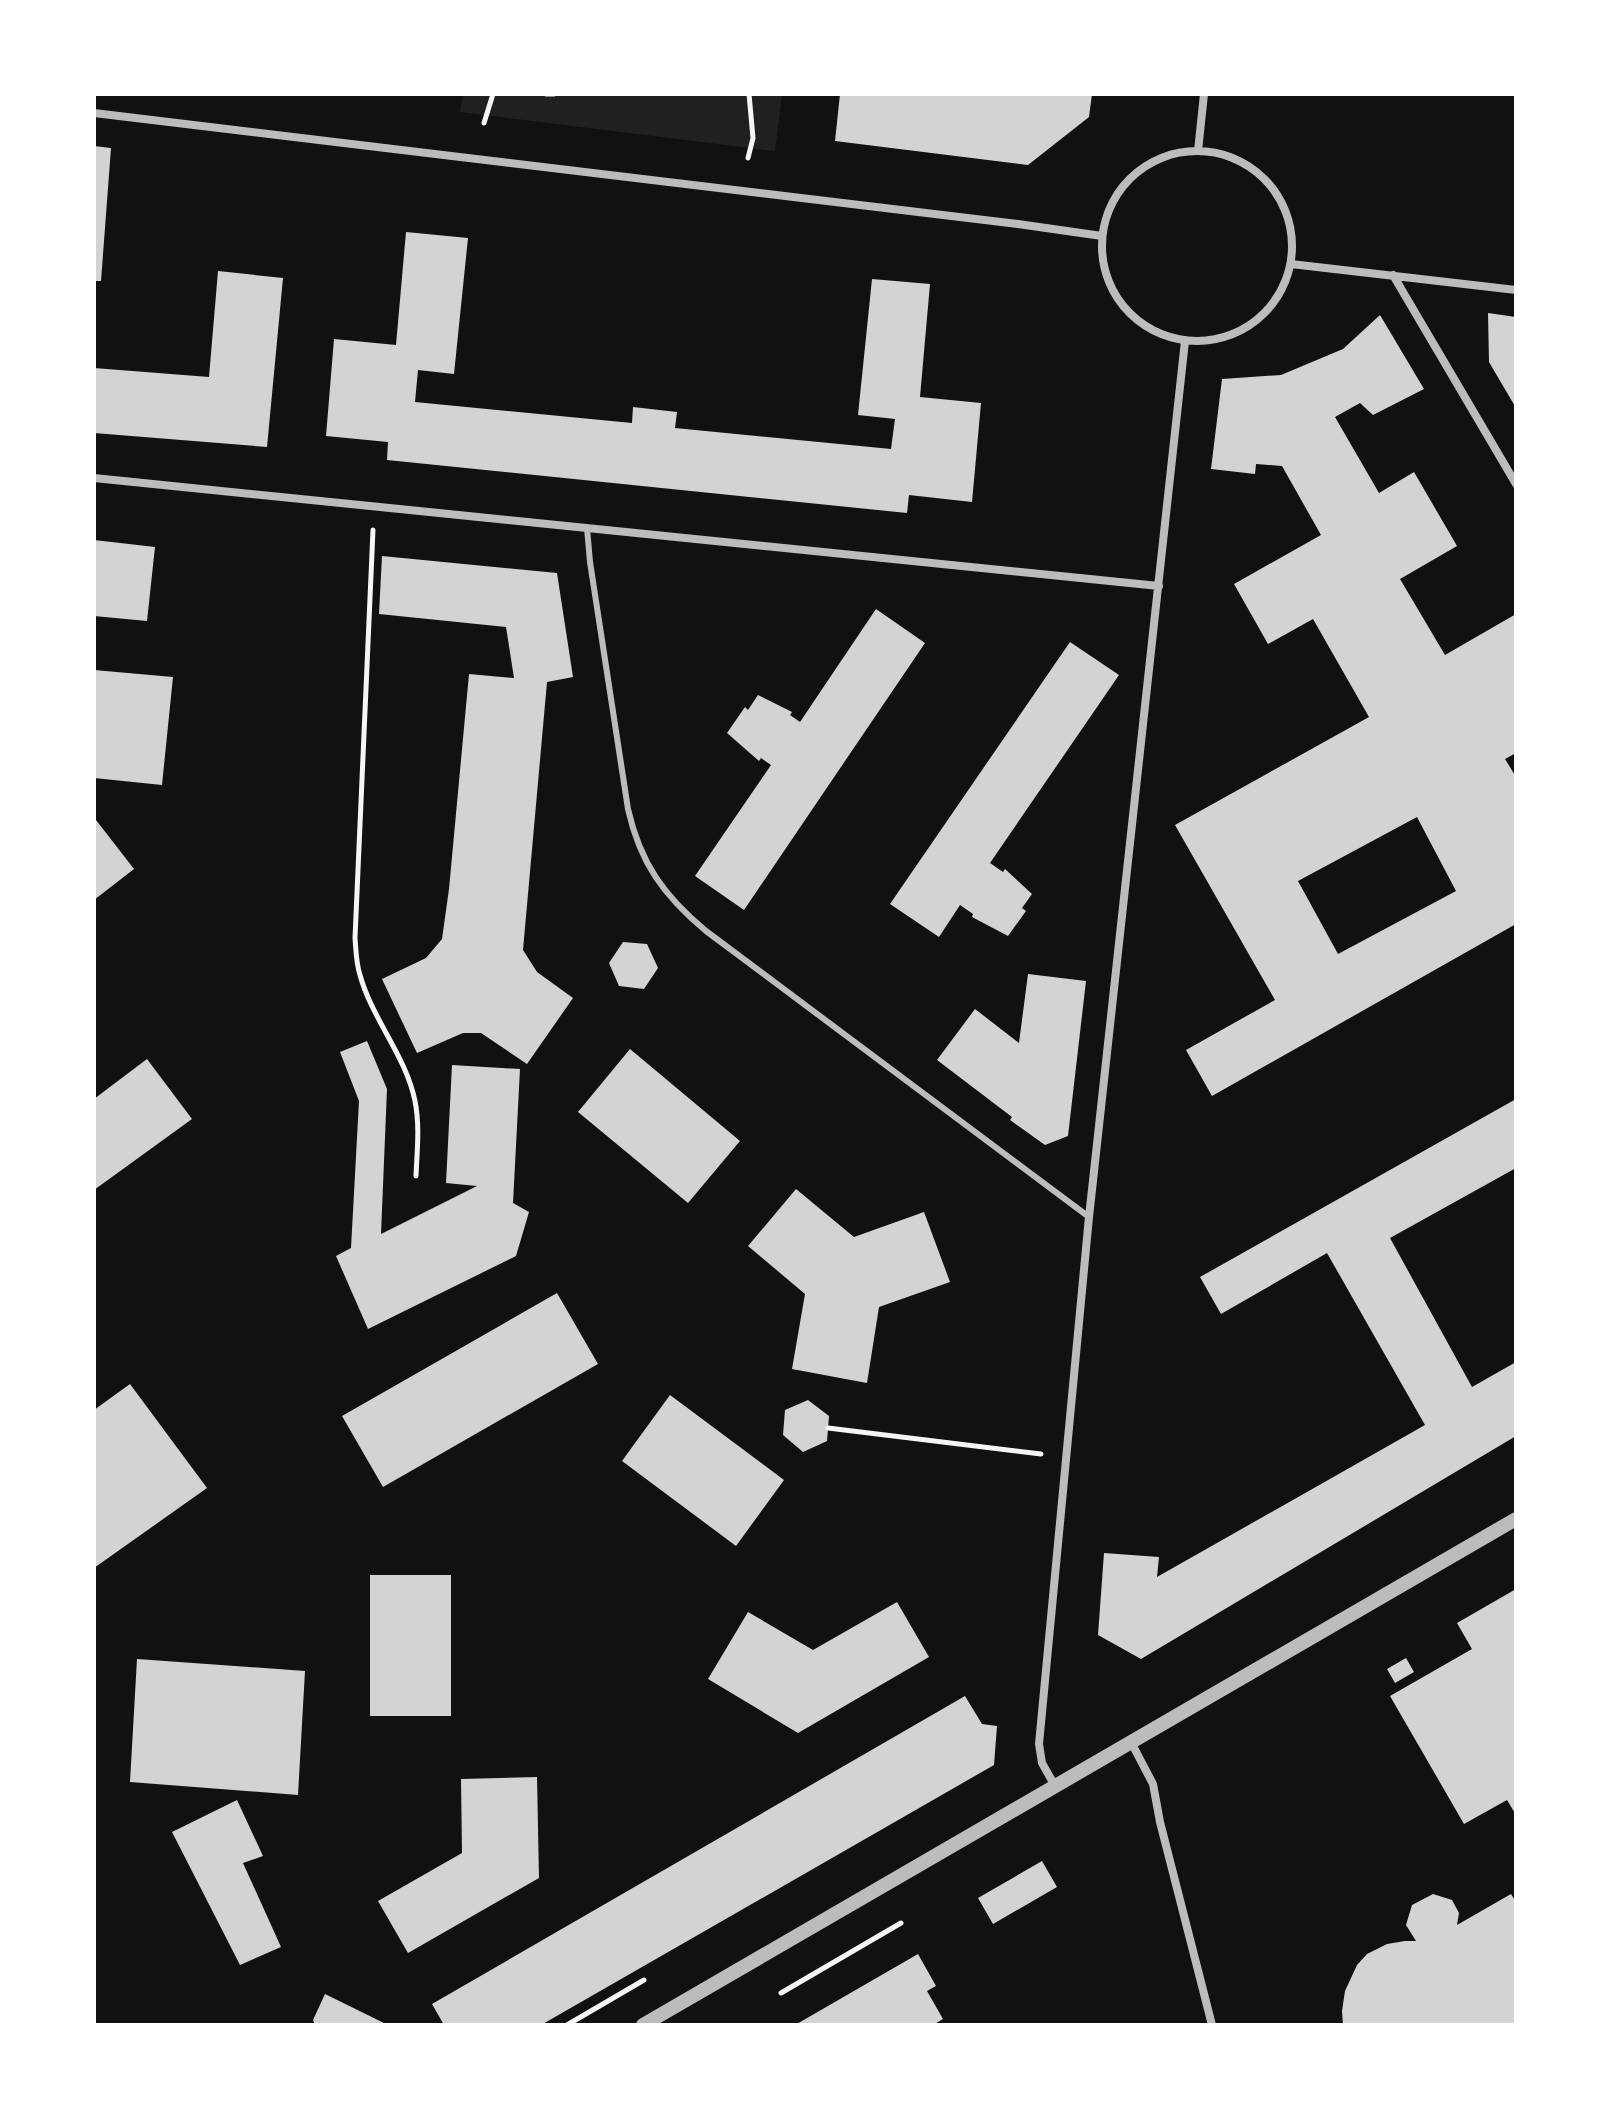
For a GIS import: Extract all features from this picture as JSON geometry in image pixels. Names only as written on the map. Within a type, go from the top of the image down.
[{"type":"street","points":[[1198,151],[1204,94]]},
{"type":"street","points":[[94,113],[1102,236]]},
{"type":"street","points":[[1198,151],[1232,157],[1253,169],[1271,185],[1284,205],[1291,227],[1293,251],[1287,280],[1276,301],[1251,325],[1218,340],[1185,341],[1149,328],[1122,305],[1106,274],[1102,236],[1111,204],[1132,175],[1163,157],[1198,151]]},
{"type":"street","points":[[1291,264],[1516,290]]},
{"type":"street","points":[[1393,275],[1516,484]]},
{"type":"street","points":[[1055,1786],[1042,1763],[1039,1744],[1089,1217],[1185,341]]},
{"type":"street","points":[[94,478],[1159,586]]},
{"type":"street","points":[[643,2025],[1516,1519]]},
{"type":"street","points":[[1131,1742],[1153,1784],[1212,2025]]},
{"type":"lane","points":[[587,528],[628,809],[638,847],[658,883],[706,931],[1089,1217]]},
{"type":"path","points":[[484,123],[493,94]]},
{"type":"path","points":[[546,94],[554,94]]},
{"type":"path","points":[[748,158],[753,138],[749,94]]},
{"type":"path","points":[[375,506],[355,938],[360,976],[415,1100],[416,1176]]},
{"type":"path","points":[[828,1428],[1041,1454]]},
{"type":"path","points":[[781,1993],[901,1923]]},
{"type":"path","points":[[567,2025],[644,1980]]},
{"type":"shaded area","points":[[463,94],[782,94],[775,151],[460,112]]},
{"type":"building","points":[[840,94],[1092,94],[1089,117],[1028,165],[835,141]]},
{"type":"building","points":[[94,146],[111,148],[101,281],[94,281]]},
{"type":"building","points":[[406,232],[468,238],[454,374],[418,370],[415,402],[632,423],[633,407],[677,412],[675,428],[891,449],[895,419],[858,415],[872,279],[930,284],[920,397],[981,403],[972,502],[909,495],[907,513],[387,460],[388,442],[326,436],[334,339],[396,345]]},
{"type":"building","points":[[218,271],[283,278],[267,447],[94,433],[94,368],[209,377]]},
{"type":"building","points":[[1488,313],[1516,317],[1516,408],[1489,362]]},
{"type":"building","points":[[1380,315],[1424,389],[1373,415],[1360,403],[1335,417],[1379,493],[1414,472],[1457,546],[1400,579],[1445,655],[1516,614],[1516,753],[1505,759],[1516,777],[1516,924],[1212,1096],[1186,1050],[1275,1000],[1175,825],[1369,717],[1313,619],[1268,644],[1234,584],[1321,535],[1282,466],[1256,464],[1255,474],[1211,469],[1222,379],[1281,375],[1343,349]],"holes":[[[1417,817],[1456,891],[1338,954],[1298,881]]]},
{"type":"building","points":[[94,540],[155,547],[147,621],[94,616]]},
{"type":"building","points":[[382,556],[557,573],[573,677],[547,682],[523,950],[537,972],[573,998],[527,1064],[481,1033],[463,1033],[417,1053],[382,979],[426,958],[442,939],[469,674],[514,678],[506,627],[379,614]]},
{"type":"building","points":[[876,609],[925,643],[744,910],[695,876],[771,765],[761,758],[759,761],[727,733],[745,707],[748,710],[758,695],[792,712],[790,715],[800,722]]},
{"type":"building","points":[[1070,642],[1119,675],[990,863],[1003,872],[1005,869],[1032,894],[1022,908],[1026,911],[1008,936],[972,917],[973,914],[960,905],[939,937],[890,904]]},
{"type":"building","points":[[94,670],[173,677],[162,785],[94,778]]},
{"type":"building","points":[[96,820],[134,869],[94,900],[94,822]]},
{"type":"building","points":[[623,942],[647,944],[658,968],[644,989],[619,986],[609,963]]},
{"type":"building","points":[[1028,974],[1086,981],[1068,1136],[1045,1145],[937,1060],[975,1009],[1019,1043]]},
{"type":"building","points":[[367,1041],[387,1089],[381,1234],[477,1186],[446,1183],[452,1065],[520,1069],[513,1203],[529,1212],[516,1256],[368,1329],[336,1256],[351,1248],[359,1101],[340,1052]]},
{"type":"building","points":[[630,1049],[740,1141],[688,1203],[578,1112]]},
{"type":"building","points":[[147,1059],[192,1119],[94,1190],[94,1099]]},
{"type":"building","points":[[1516,1099],[1516,1168],[1390,1238],[1472,1387],[1516,1362],[1516,1436],[1141,1659],[1098,1635],[1104,1553],[1159,1557],[1157,1577],[1425,1425],[1327,1253],[1221,1314],[1200,1277]]},
{"type":"building","points":[[796,1189],[854,1237],[924,1212],[950,1282],[879,1307],[867,1383],[792,1369],[805,1294],[748,1246]]},
{"type":"building","points":[[557,1293],[598,1364],[383,1487],[342,1416]]},
{"type":"building","points":[[130,1384],[207,1488],[94,1568],[94,1410]]},
{"type":"building","points":[[670,1395],[784,1480],[736,1546],[622,1461]]},
{"type":"building","points":[[808,1400],[829,1416],[827,1441],[803,1452],[783,1435],[785,1410]]},
{"type":"building","points":[[370,1575],[451,1575],[451,1716],[370,1716]]},
{"type":"building","points":[[1516,1589],[1516,1815],[1507,1800],[1464,1824],[1390,1696],[1472,1649],[1457,1623]]},
{"type":"building","points":[[897,1602],[929,1657],[798,1733],[708,1679],[748,1612],[813,1650]]},
{"type":"building","points":[[1406,1658],[1414,1672],[1395,1683],[1387,1669]]},
{"type":"building","points":[[137,1659],[305,1671],[298,1795],[130,1782]]},
{"type":"building","points":[[965,1696],[982,1724],[997,1726],[994,1765],[541,2025],[444,2025],[432,2004]]},
{"type":"building","points":[[537,1777],[539,1878],[408,1953],[378,1901],[462,1853],[461,1779]]},
{"type":"building","points":[[237,1800],[263,1856],[243,1863],[281,1947],[240,1965],[172,1832]]},
{"type":"building","points":[[1042,1861],[1057,1887],[993,1924],[978,1898]]},
{"type":"building","points":[[1433,1894],[1452,1900],[1459,1913],[1457,1925],[1511,1894],[1516,1902],[1516,2025],[1343,2025],[1345,1991],[1357,1965],[1367,1954],[1387,1944],[1416,1941],[1406,1925],[1412,1905]]},
{"type":"building","points":[[918,1954],[936,1986],[927,1991],[943,2019],[933,2025],[795,2025]]},
{"type":"building","points":[[325,1994],[388,2025],[315,2025],[313,2020]]}]
